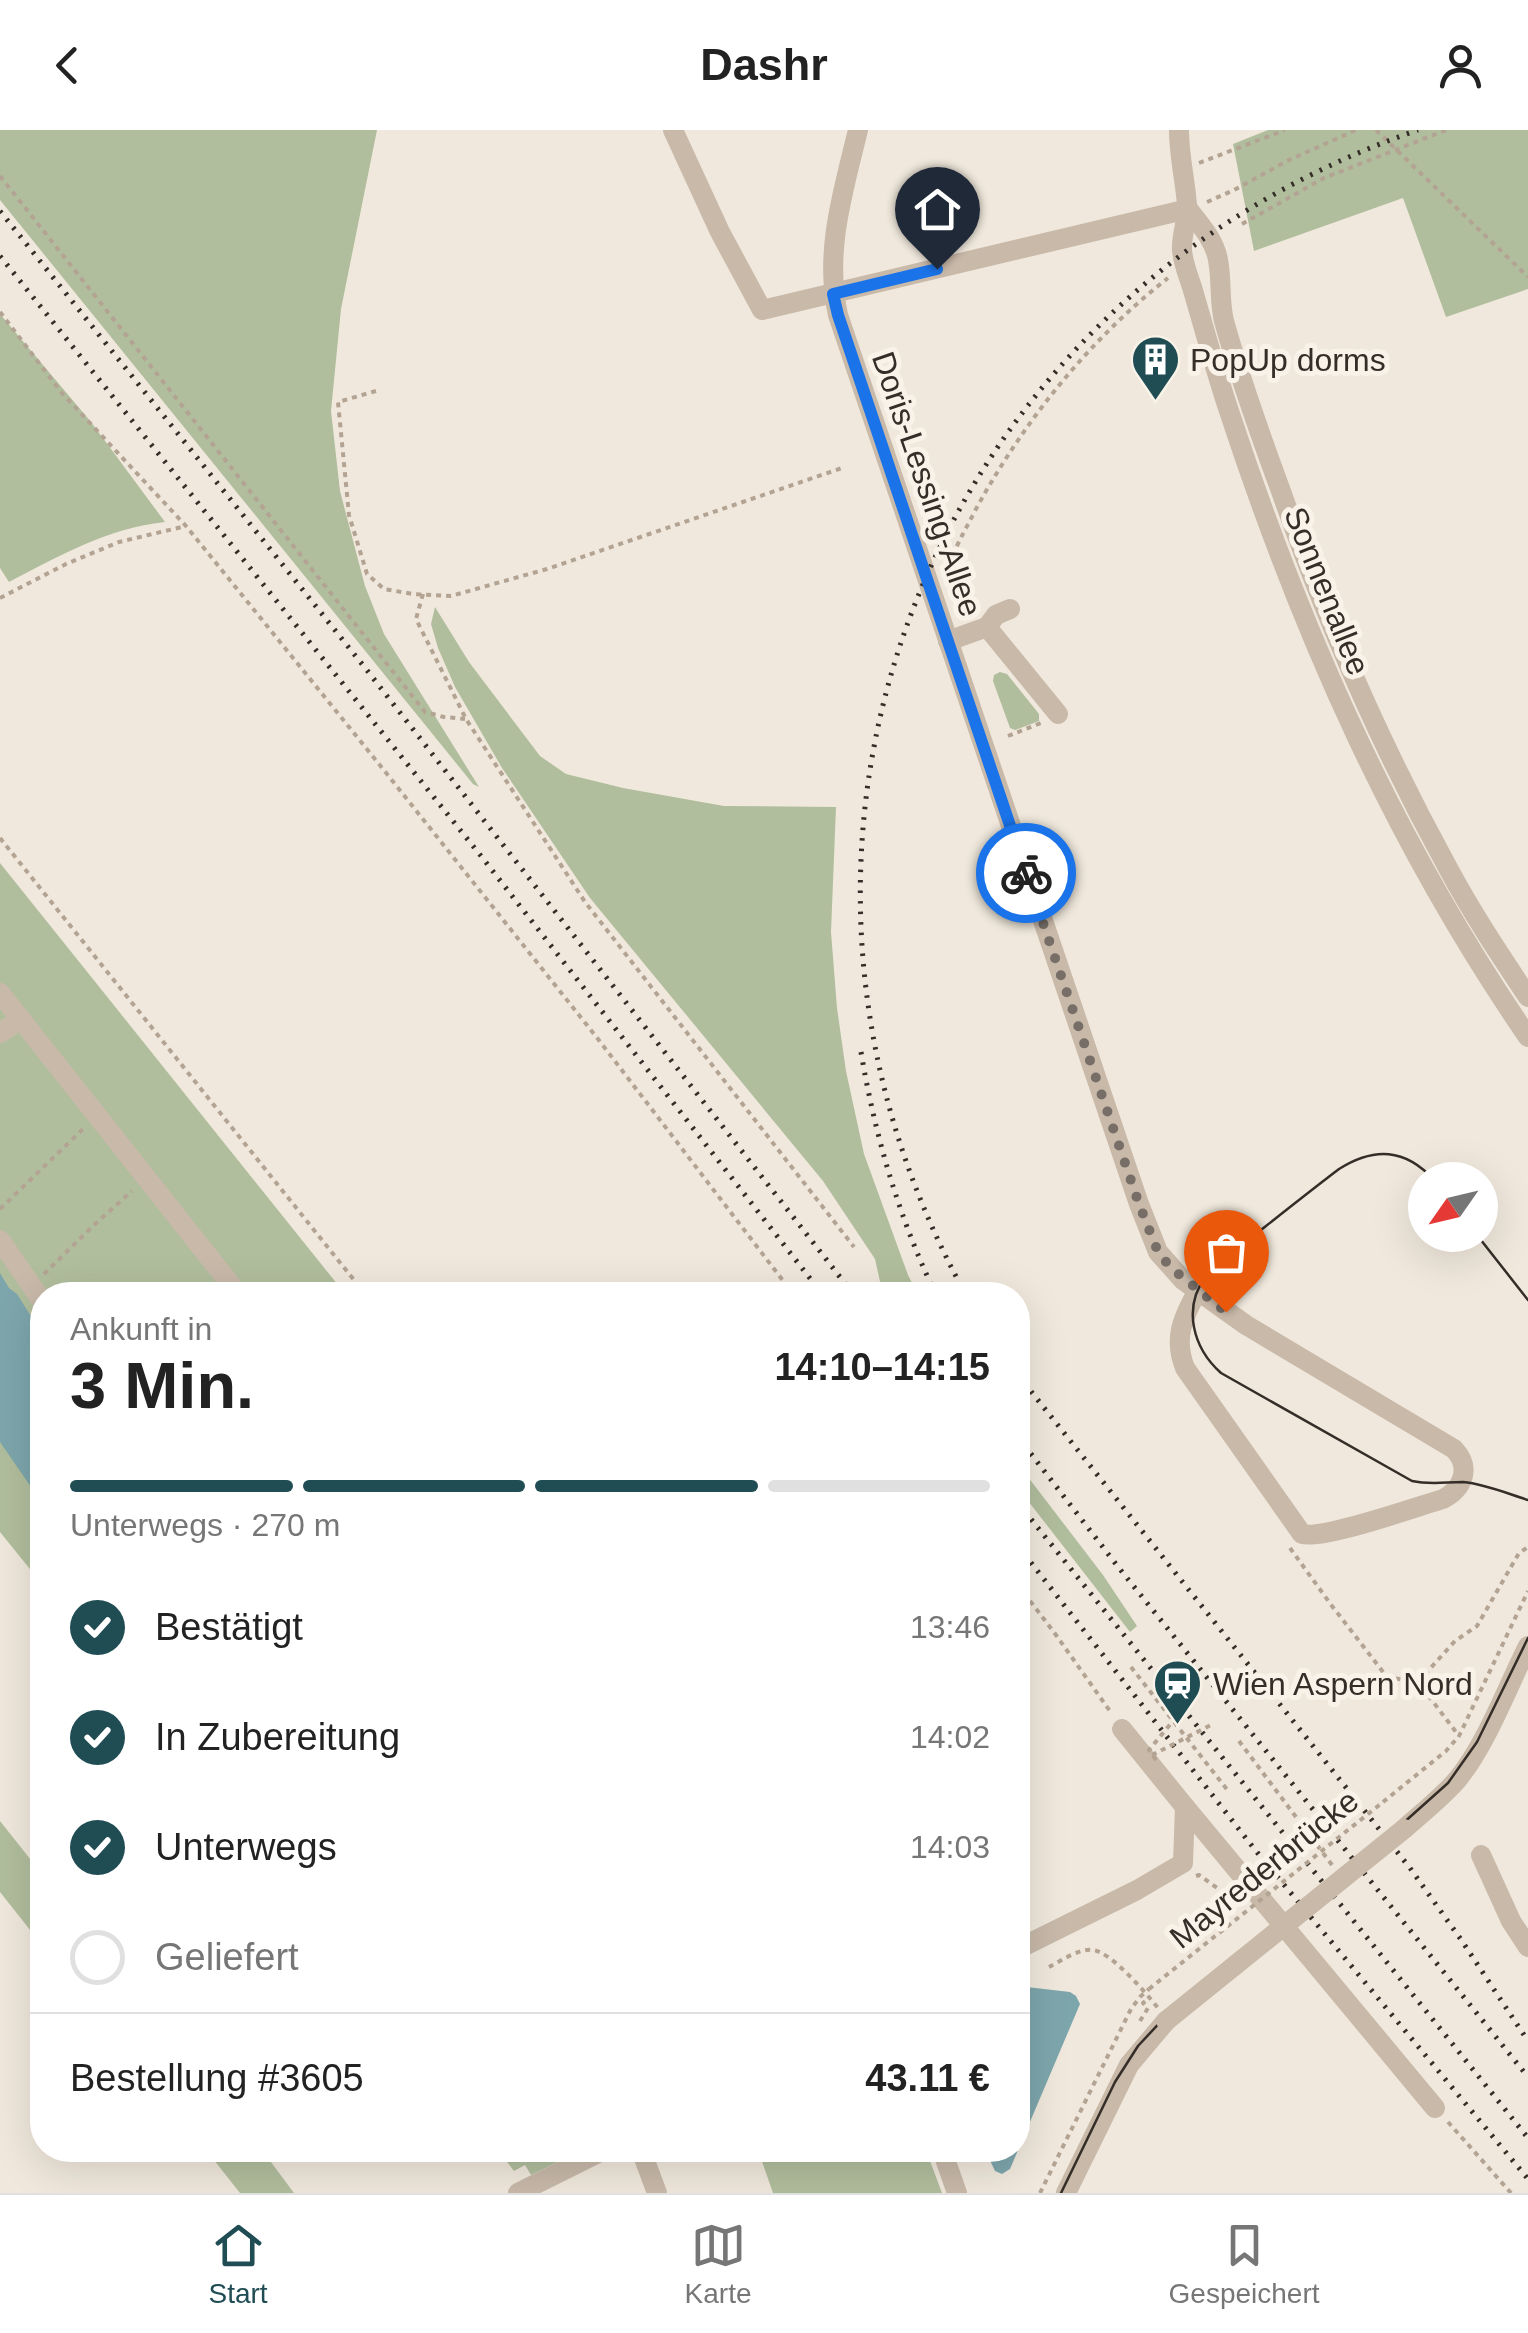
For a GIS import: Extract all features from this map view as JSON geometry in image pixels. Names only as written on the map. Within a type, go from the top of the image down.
[{"type":"street","points":[[674,130],[720,232],[762,310],[1188,208],[1218,257],[1222,315],[1240,375],[1351,671],[1448,869],[1528,997]]},
{"type":"street","name":"Doris-Lessing-Allee","points":[[858,130],[836,222],[832,274],[838,315],[1158,1252],[1183,1280],[1198,1290],[1246,1325],[1454,1449],[1463,1462],[1463,1478],[1458,1488],[1443,1499],[1349,1527],[1317,1535],[1302,1534],[1185,1368],[1178,1342],[1180,1328],[1198,1290]]},
{"type":"street","name":"Sonnenallee","points":[[1179,130],[1188,208],[1182,250],[1186,273],[1260,505],[1307,627],[1367,762],[1467,945],[1528,1037]]},
{"type":"street","points":[[948,641],[987,627],[996,615],[1010,610]]},
{"type":"street","points":[[987,627],[1053,716]]},
{"type":"street","points":[[0,992],[229,1282]]},
{"type":"street","points":[[0,1033],[21,1020]]},
{"type":"street","points":[[0,1240],[30,1284]]},
{"type":"street","points":[[1066,2193],[1124,2074],[1160,2012],[1436,1802],[1476,1751],[1528,1646]]},
{"type":"street","points":[[1122,1729],[1435,2108]]},
{"type":"street","points":[[1030,1938],[1137,1890],[1183,1864],[1185,1807]]},
{"type":"street","points":[[1481,1855],[1528,1947]]},
{"type":"street","points":[[527,2191],[581,2162]]},
{"type":"street","points":[[646,2162],[657,2193]]},
{"type":"street","points":[[946,2162],[957,2193]]},
{"type":"path","points":[[1181,170],[1285,130]]},
{"type":"path","points":[[1188,208],[1234,190],[1356,130]]},
{"type":"path","points":[[1376,130],[1528,277]]},
{"type":"path","points":[[1242,224],[1324,178],[1446,130]]},
{"type":"path","points":[[0,176],[425,712],[466,719]]},
{"type":"path","points":[[950,565],[956,544],[990,484],[1069,372],[1168,278],[1186,273]]},
{"type":"path","points":[[0,312],[61,392],[186,526],[586,1023],[784,1282]]},
{"type":"path","points":[[376,390],[338,402],[349,515],[366,574],[384,589],[451,596],[547,569],[846,467]]},
{"type":"path","points":[[0,598],[119,542],[186,526]]},
{"type":"path","points":[[423,594],[416,619],[466,719],[585,902],[854,1248]]},
{"type":"path","points":[[1008,736],[1053,716]]},
{"type":"path","points":[[0,838],[356,1282]]},
{"type":"path","points":[[0,1209],[97,1115]]},
{"type":"path","points":[[47,1282],[94,1224],[147,1178]]},
{"type":"path","points":[[1418,1682],[1454,1641],[1477,1626],[1518,1553],[1528,1547]]},
{"type":"path","name":"Mayrederbrücke","points":[[1042,2191],[1132,2009],[1147,1991],[1446,1751],[1459,1736],[1528,1591]]},
{"type":"path","points":[[1030,1601],[1122,1729]]},
{"type":"path","points":[[1327,1609],[1332,1606],[1388,1677],[1418,1682],[1459,1736]]},
{"type":"path","points":[[1131,1666],[1229,1792]]},
{"type":"path","points":[[1192,1698],[1149,1750],[1154,1757],[1213,1724]]},
{"type":"path","points":[[1239,1741],[1321,1851]]},
{"type":"path","points":[[1184,1881],[1198,1874],[1256,1916]]},
{"type":"path","points":[[1049,1966],[1082,1951],[1102,1953],[1147,1991],[1160,2012]]},
{"type":"path","points":[[1435,2108],[1510,2193]]},
{"type":"green space","points":[[0,130],[377,130],[341,309],[331,411],[340,491],[365,586],[384,634],[479,787],[0,200]]},
{"type":"green space","points":[[1268,130],[1528,130],[1528,289],[1446,317],[1403,198],[1254,251],[1233,144]]},
{"type":"green space","points":[[0,314],[91,422],[165,522],[104,537],[9,582],[0,568]]},
{"type":"green space","points":[[435,607],[469,662],[540,756],[566,774],[724,806],[836,807],[831,932],[846,1071],[864,1154],[912,1282],[880,1282],[875,1259],[823,1181],[590,898],[502,768],[455,687],[431,624]]},
{"type":"green space","points":[[1000,672],[1007,674],[1039,714],[1039,721],[1015,730],[1010,728],[993,681]]},
{"type":"green space","points":[[0,863],[336,1282],[30,1282],[30,1569],[0,1532]]},
{"type":"green space","points":[[1030,1480],[1137,1626],[1130,1632],[1030,1503]]},
{"type":"green space","points":[[0,1821],[30,1859],[30,1930],[0,1892]]},
{"type":"green space","points":[[215,2162],[271,2162],[294,2193],[240,2193]]},
{"type":"green space","points":[[507,2162],[558,2162],[531,2175],[525,2165],[514,2171]]},
{"type":"green space","points":[[762,2162],[930,2162],[942,2193],[773,2193]]},
{"type":"water","points":[[0,1273],[30,1315],[30,1486],[0,1442]]},
{"type":"water","points":[[1030,1987],[1070,1992],[1080,2004],[1030,2122]]},
{"type":"water","points":[[991,2162],[1013,2162],[1002,2174],[995,2171]]},
{"type":"tram line","points":[[1412,1162],[1389,1154],[1352,1162],[1227,1256],[1206,1276],[1194,1301],[1198,1340],[1221,1373],[1412,1481],[1471,1483],[1528,1500]]},
{"type":"tram line","points":[[1490,1252],[1528,1300]]},
{"type":"tram line","points":[[1061,2193],[1115,2082],[1138,2046],[1165,2017],[1448,1783],[1477,1742],[1528,1638]]},
{"type":"railway","points":[[961,1282],[893,1121],[862,945],[870,771],[915,605],[994,453],[1106,319],[1248,210],[1418,130]]},
{"type":"railway","points":[[0,211],[366,669],[844,1282]]},
{"type":"railway","points":[[0,256],[481,856],[813,1282]]},
{"type":"railway","points":[[861,1052],[890,1176],[930,1282]]},
{"type":"railway","points":[[1030,1390],[1410,1868],[1528,2041]]},
{"type":"railway","points":[[1030,1453],[1528,2077]]},
{"type":"railway","points":[[1030,1518],[1528,2138]]},
{"type":"railway","points":[[1030,1561],[1256,1851],[1528,2179]]},
{"type":"way so far","points":[[1026,873],[1158,1252],[1183,1280],[1226,1312]]},
{"type":"place","name":"PopUp dorms","points":[[1155,402]]},
{"type":"place","name":"Wien Aspern Nord","points":[[1178,1726]]},
{"type":"route","points":[[937,269],[833,294],[1026,873]]}]
